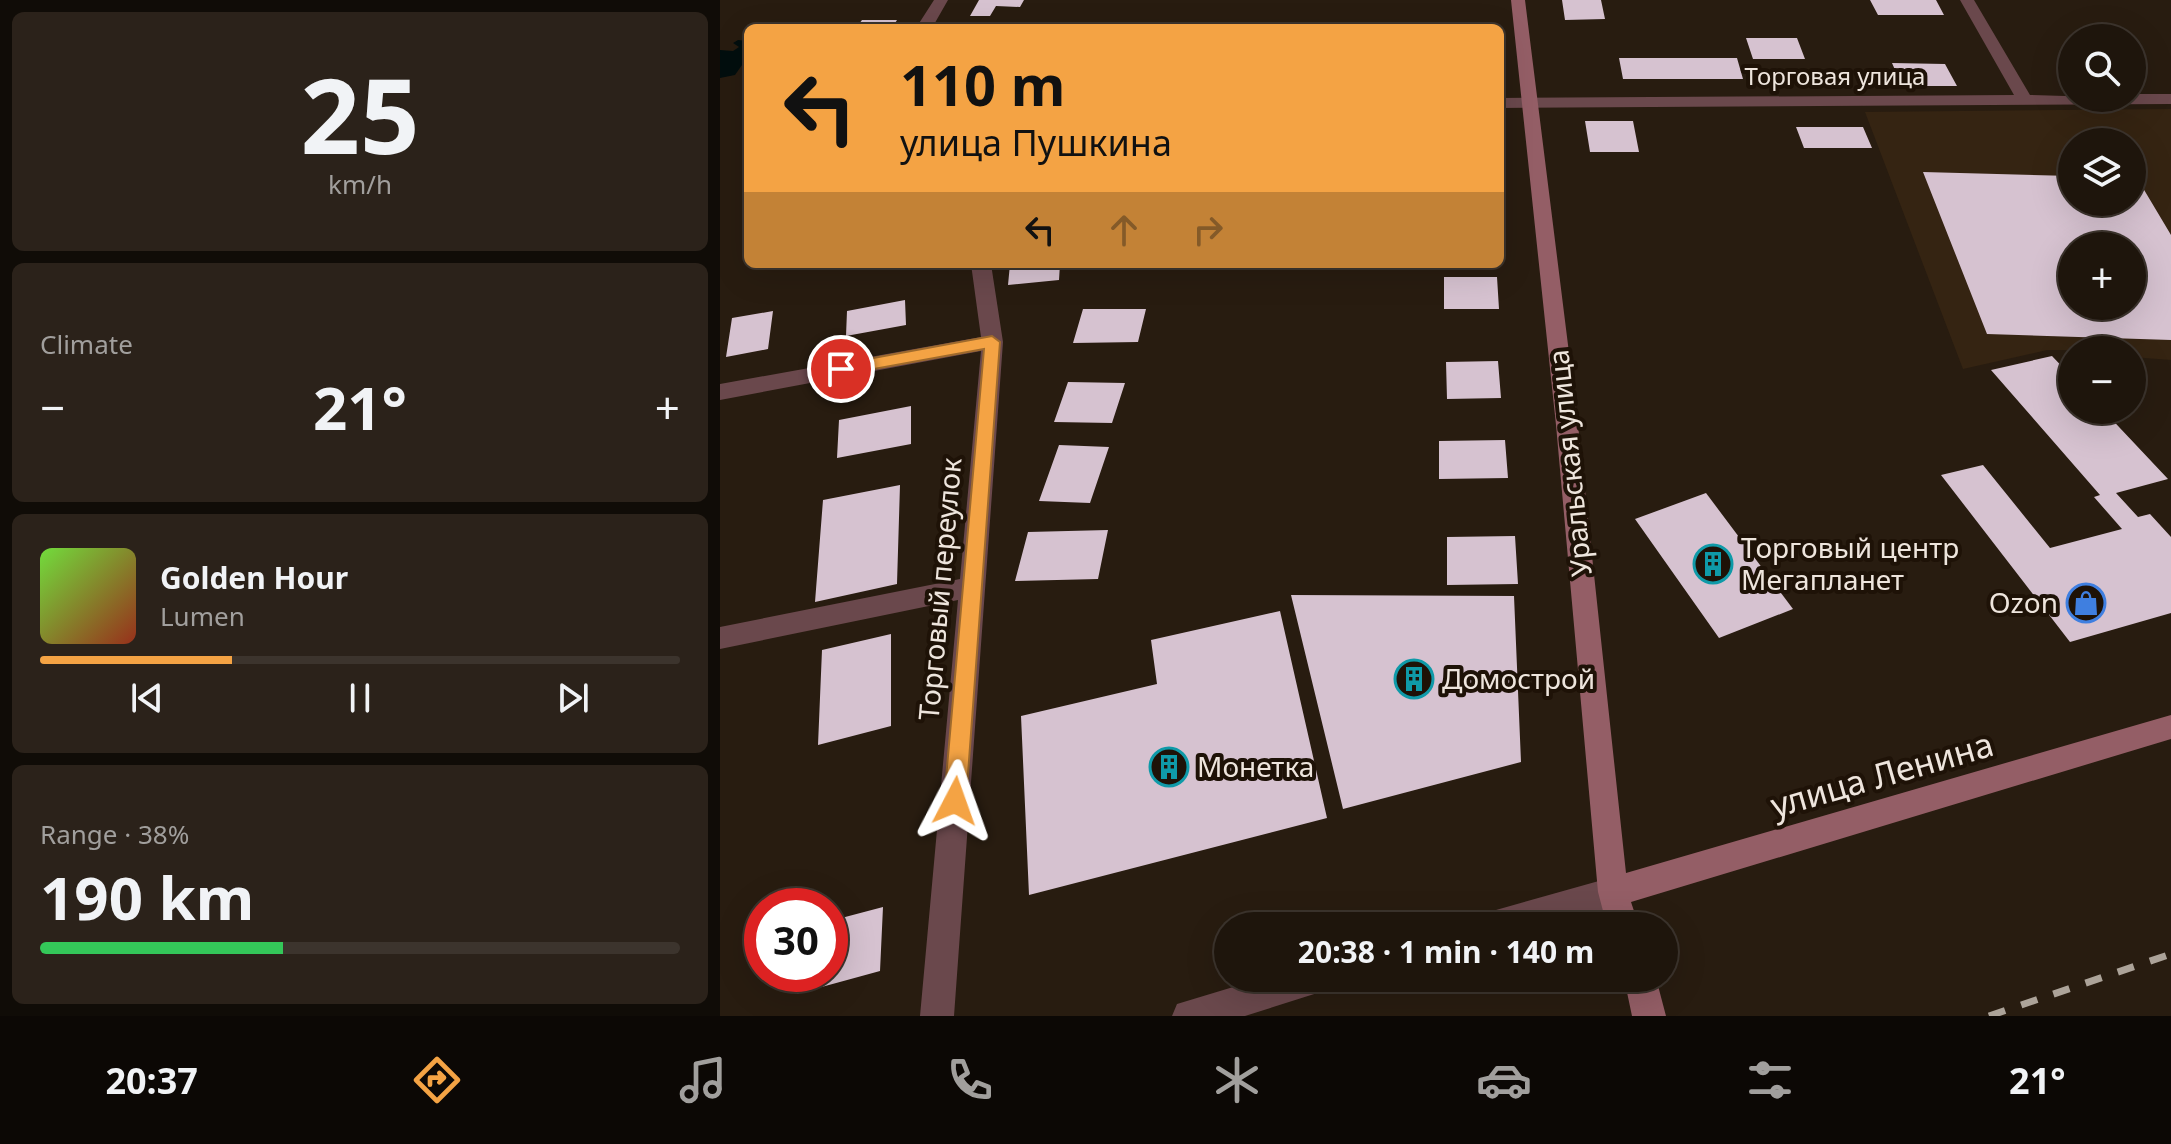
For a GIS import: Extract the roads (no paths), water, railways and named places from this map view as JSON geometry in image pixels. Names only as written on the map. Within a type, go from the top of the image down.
[{"type":"main road","name":"Уральская улица","points":[[1518,0],[1567,425],[1613,892],[1619,912]]},
{"type":"main road","name":"улица Ленина","points":[[1613,892],[2171,727]]},
{"type":"main road","points":[[1643,992],[1649,1016]]},
{"type":"street","points":[[926,24],[941,0]]},
{"type":"street","points":[[1967,0],[2025,100]]},
{"type":"street","name":"Торговая улица","points":[[1504,103],[2171,99]]},
{"type":"street","name":"Торговый переулок","points":[[937,1016],[992,342],[982,268]]},
{"type":"street","points":[[720,392],[992,342]]},
{"type":"street","points":[[720,638],[972,587]]},
{"type":"street","points":[[1544,912],[1613,892]]},
{"type":"street","points":[[1189,1016],[1271,992]]},
{"type":"railway","points":[[1989,1016],[2171,954]]},
{"type":"place","name":"Торговый центр Мегапланет","points":[[1713,564]]},
{"type":"place","name":"Ozon","points":[[2086,603]]},
{"type":"place","name":"Домострой","points":[[1414,679]]},
{"type":"place","name":"Монетка","points":[[1169,767]]}]
